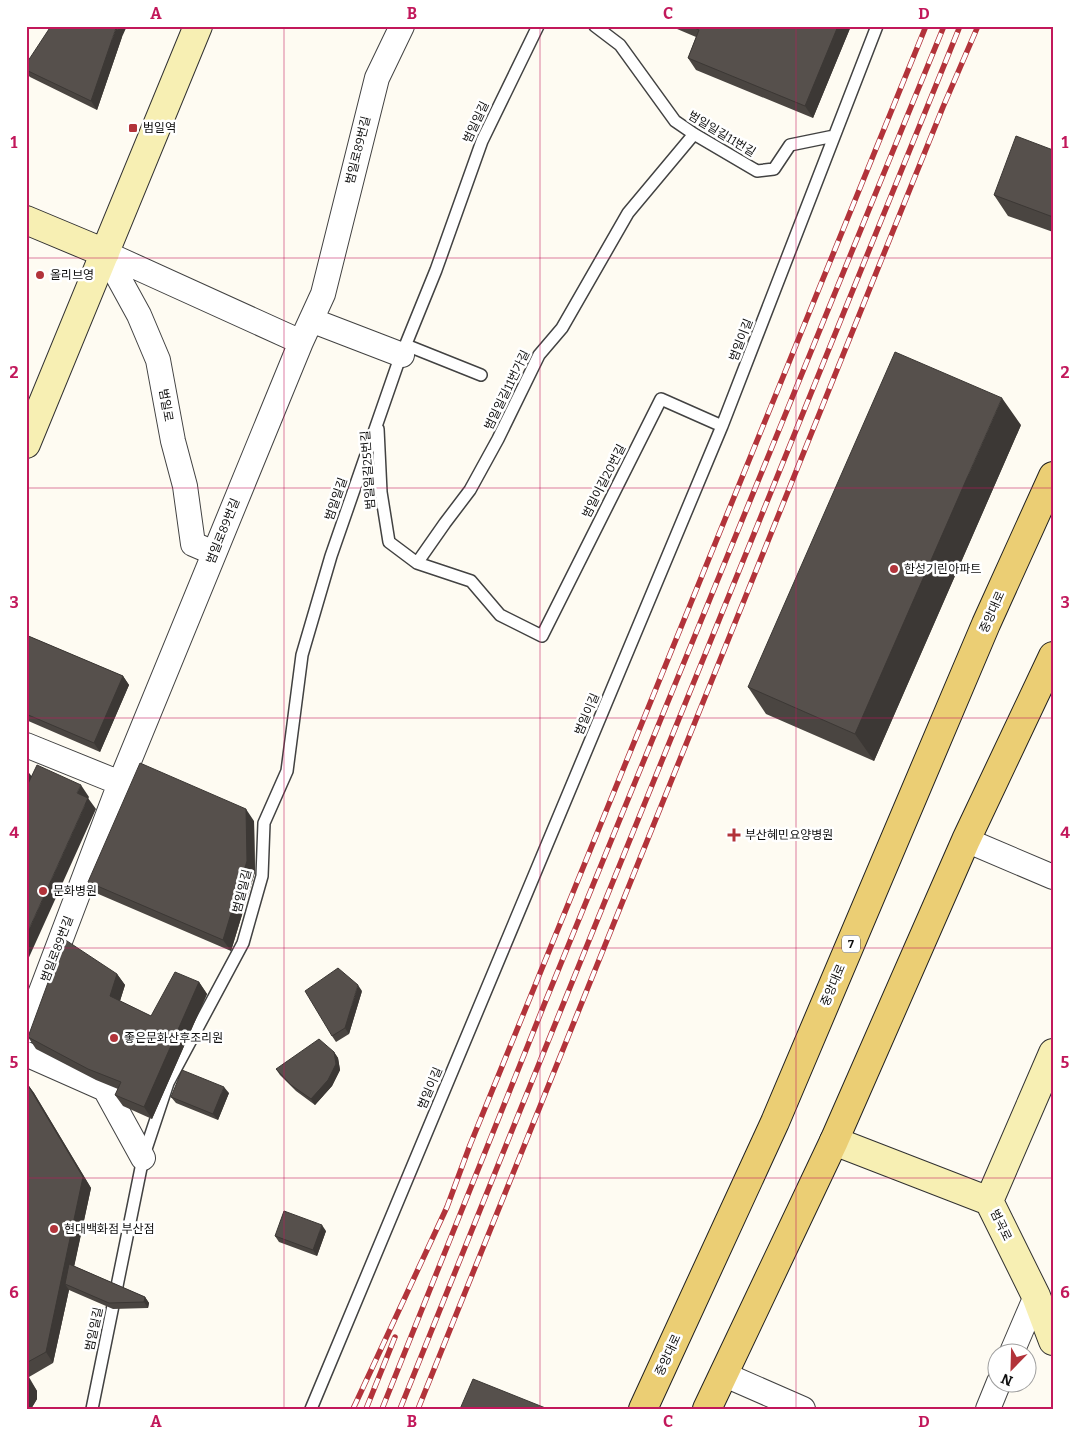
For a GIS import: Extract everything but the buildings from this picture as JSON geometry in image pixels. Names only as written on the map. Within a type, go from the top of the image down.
[{"type":"main road","name":"중앙대로","points":[[643,1409],[775,1122],[986,624],[1053,476]]},
{"type":"main road","points":[[707,1409],[834,1141],[966,840],[1053,656]]},
{"type":"street","points":[[26,444],[198,26]]},
{"type":"street","name":"범일로89번길","points":[[26,1031],[120,783],[301,342],[323,294],[376,78],[402,26]]},
{"type":"street","points":[[26,220],[105,253],[301,342]]},
{"type":"street","name":"범일로","points":[[105,253],[139,315],[158,360],[173,441],[185,486],[193,544],[214,553]]},
{"type":"street","points":[[311,320],[404,350]]},
{"type":"street","points":[[26,745],[120,783]]},
{"type":"street","points":[[966,840],[1053,877]]},
{"type":"street","name":"범곡로","points":[[1053,1053],[989,1201],[1036,1296],[1053,1341]]},
{"type":"street","points":[[26,1054],[105,1090],[143,1158]]},
{"type":"street","points":[[834,1141],[989,1201]]},
{"type":"street","points":[[1016,1342],[1036,1296]]},
{"type":"street","points":[[723,1374],[803,1409]]},
{"type":"street","points":[[988,1409],[995,1392]]},
{"type":"lane","name":"범일일길","points":[[92,1409],[143,1158],[168,1083],[243,943],[262,876],[264,823],[287,771],[302,655],[331,556],[404,350],[436,270],[482,140],[538,26]]},
{"type":"lane","name":"범일일길11번길","points":[[595,26],[620,45],[674,121],[758,171],[774,169],[790,145],[834,136]]},
{"type":"lane","name":"범일이길","points":[[311,1409],[722,426],[877,26]]},
{"type":"lane","name":"범일일길11번가길","points":[[417,563],[444,523],[470,490],[498,439],[539,355],[562,328],[628,213],[694,134]]},
{"type":"lane","points":[[404,350],[481,375]]},
{"type":"lane","name":"범일이길20번길","points":[[542,636],[661,399],[722,426]]},
{"type":"lane","name":"범일일길25번길","points":[[378,422],[381,492],[389,542],[417,563],[472,581],[500,615],[542,636]]},
{"type":"railway","points":[[353,1409],[447,1207],[470,1145],[926,26]]},
{"type":"railway","points":[[382,1409],[546,1000],[944,26]]},
{"type":"railway","points":[[400,1409],[960,26]]},
{"type":"railway","points":[[418,1409],[943,107],[978,26]]},
{"type":"railway","points":[[366,1409],[395,1337]]},
{"type":"place","name":"범일역","points":[[133,128]]},
{"type":"place","name":"올리브영","points":[[40,275]]},
{"type":"place","name":"한성기린아파트","points":[[894,569]]},
{"type":"place","name":"부산혜민요양병원","points":[[734,835]]},
{"type":"place","name":"문화병원","points":[[43,891]]},
{"type":"place","name":"좋은문화산후조리원","points":[[114,1038]]},
{"type":"place","name":"현대백화점 부산점","points":[[54,1229]]}]
